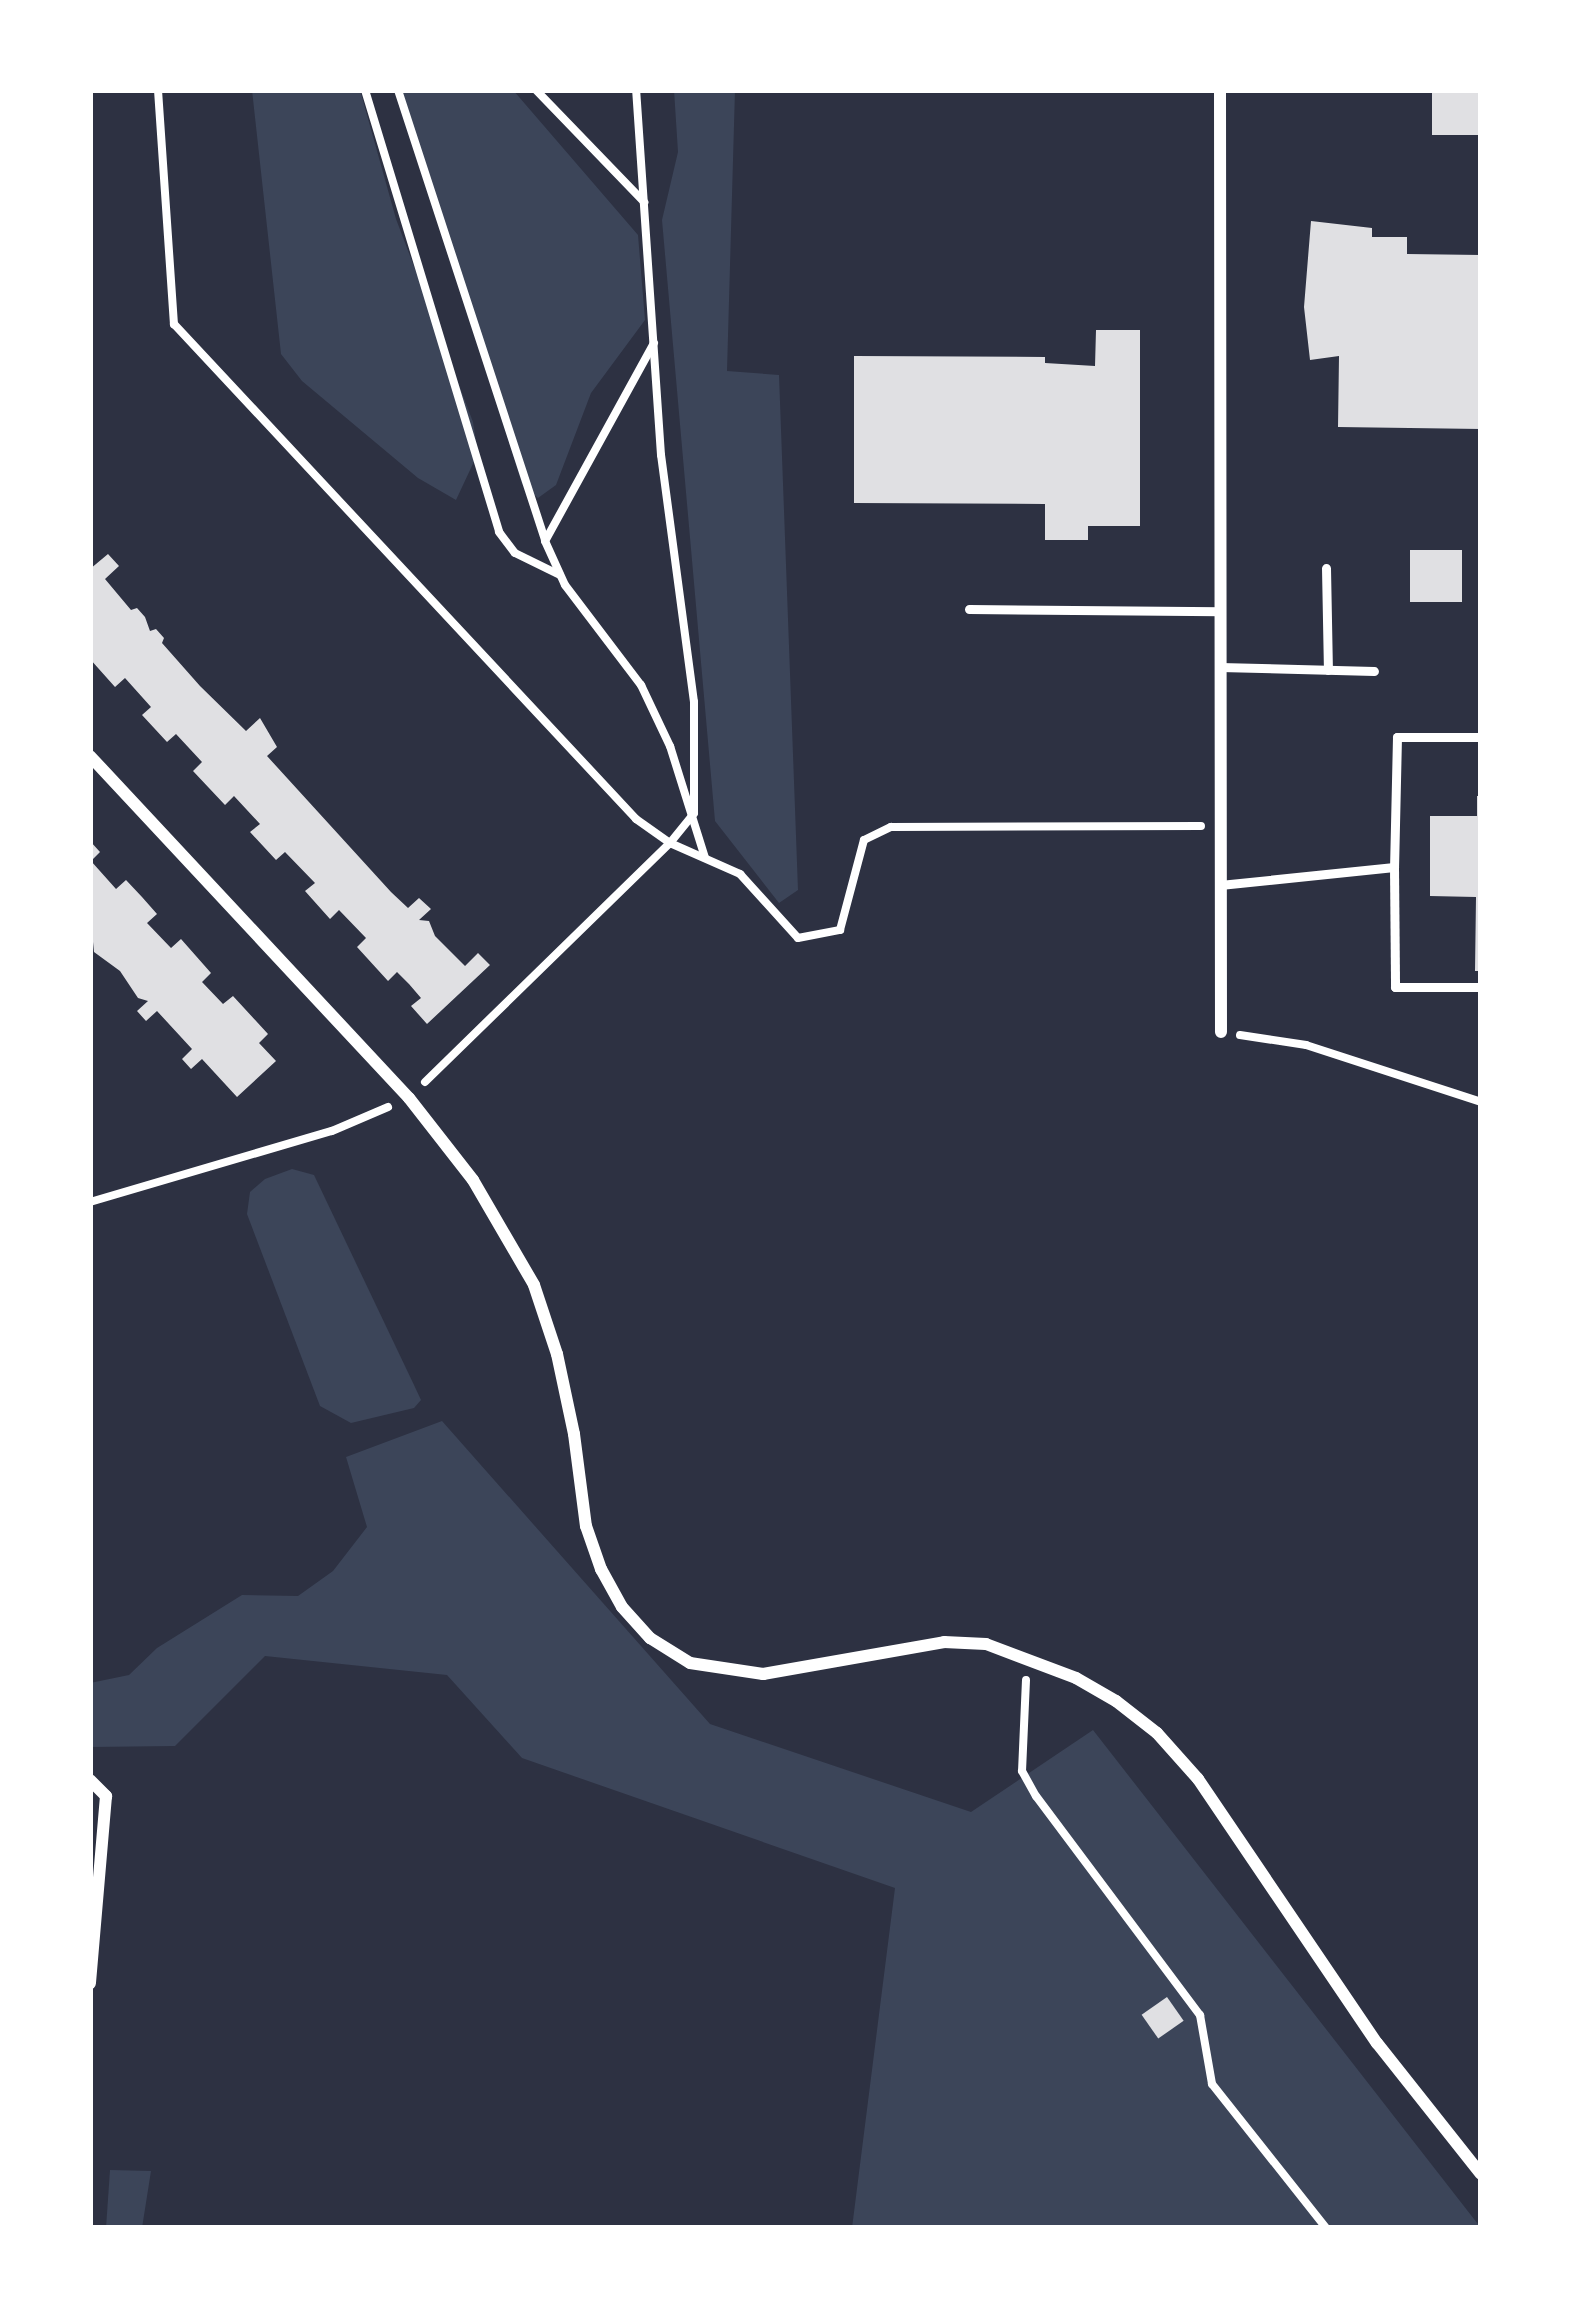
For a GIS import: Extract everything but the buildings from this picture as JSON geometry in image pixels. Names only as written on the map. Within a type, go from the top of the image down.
[{"type":"street","points":[[1220,90],[1221,1032]]},
{"type":"street","points":[[90,756],[409,1098],[473,1180],[534,1285],[574,1433],[586,1526],[601,1569],[622,1607],[650,1638],[690,1664],[764,1674],[944,1642],[986,1644],[1116,1701],[1156,1733],[1198,1779],[1377,2043],[1481,2174]]},
{"type":"street","points":[[90,1780],[106,1796],[90,1983]]},
{"type":"lane","points":[[1326,568],[1328,670]]},
{"type":"lane","points":[[969,609],[1220,611]]},
{"type":"lane","points":[[1220,667],[1374,671]]},
{"type":"lane","points":[[1481,737],[1397,737],[1394,867],[1395,987],[1481,987]]},
{"type":"lane","points":[[1220,885],[1394,867]]},
{"type":"path","points":[[158,90],[174,324],[636,818],[670,843],[740,874],[799,938],[840,930],[864,840],[891,827],[1220,826]]},
{"type":"path","points":[[365,90],[499,532],[515,553],[561,575]]},
{"type":"path","points":[[398,90],[545,541],[561,575],[641,685],[694,813],[705,859]]},
{"type":"path","points":[[536,90],[645,203]]},
{"type":"path","points":[[90,1202],[332,1131],[409,1098],[670,843],[694,813],[694,702],[661,454],[636,90]]},
{"type":"path","points":[[545,541],[654,343]]},
{"type":"path","points":[[1221,1032],[1306,1045],[1481,1102]]},
{"type":"path","points":[[1028,1660],[1022,1771],[1200,2015],[1212,2084],[1326,2228]]},
{"type":"shaded area","points":[[252,90],[360,90],[396,219],[473,422],[478,453],[456,500],[418,478],[302,381],[281,354]]},
{"type":"shaded area","points":[[401,90],[513,90],[638,235],[645,320],[591,393],[556,485],[538,498],[522,484]]},
{"type":"shaded area","points":[[674,90],[735,90],[727,371],[779,375],[798,890],[779,903],[715,821],[662,220],[678,152]]},
{"type":"shaded area","points":[[292,1169],[314,1175],[421,1400],[414,1408],[351,1423],[320,1406],[247,1214],[250,1192],[265,1179]]},
{"type":"shaded area","points":[[442,1421],[710,1724],[971,1812],[1093,1730],[1481,2228],[852,2228],[895,1888],[522,1758],[447,1675],[265,1656],[175,1746],[90,1747],[90,1683],[129,1675],[157,1648],[242,1595],[298,1596],[333,1571],[367,1527],[346,1457]]},
{"type":"shaded area","points":[[110,2170],[151,2171],[142,2228],[106,2228]]}]
